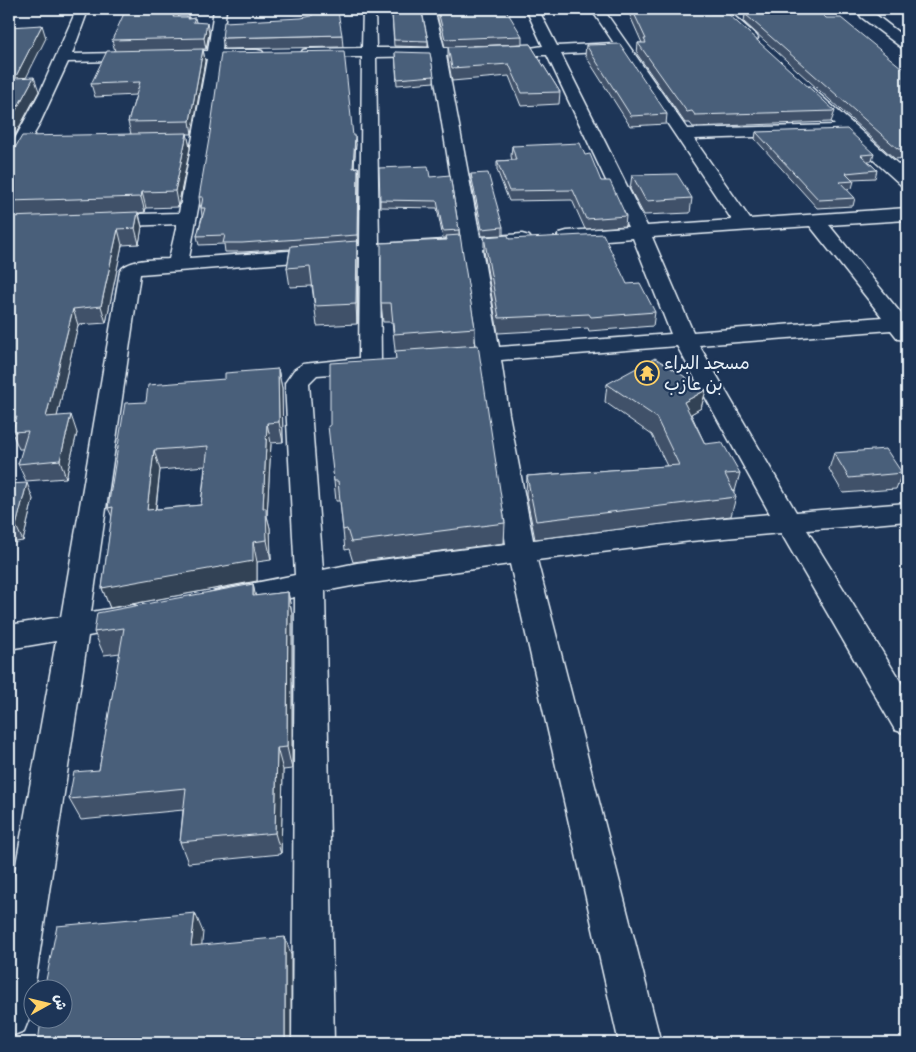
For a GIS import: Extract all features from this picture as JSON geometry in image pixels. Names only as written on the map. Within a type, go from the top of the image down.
[{"type":"street","points":[[178,264],[202,141],[216,54],[220,9]]},
{"type":"street","points":[[313,1043],[310,585],[297,383],[302,375],[311,369],[379,363],[369,251],[369,9]]},
{"type":"street","points":[[428,9],[438,53],[521,552],[640,1043]]},
{"type":"street","points":[[532,9],[640,232],[685,340],[788,522],[907,720]]},
{"type":"street","points":[[597,9],[745,225]]},
{"type":"street","points":[[719,9],[762,49]]},
{"type":"street","points":[[9,163],[22,144],[64,58],[81,13]]},
{"type":"street","points":[[866,14],[907,45]]},
{"type":"street","points":[[523,51],[624,47]]},
{"type":"street","points":[[293,53],[466,52]]},
{"type":"street","points":[[64,58],[274,53]]},
{"type":"street","points":[[798,82],[907,182]]},
{"type":"street","points":[[684,134],[848,129]]},
{"type":"street","points":[[183,142],[202,141]]},
{"type":"street","points":[[22,144],[41,144]]},
{"type":"street","points":[[9,1016],[74,628],[130,271],[142,267],[178,264],[907,214]]},
{"type":"street","points":[[88,222],[188,218]]},
{"type":"street","points":[[816,221],[904,327]]},
{"type":"street","points":[[425,359],[685,340],[904,327]]},
{"type":"street","points":[[197,605],[310,585],[357,574],[521,552],[691,531],[907,512]]},
{"type":"street","points":[[9,637],[74,628],[159,612]]},
{"type":"building","points":[[126,9],[176,9],[173,17],[195,18],[193,22],[207,23],[204,38],[112,40]]},
{"type":"building","points":[[632,9],[706,9],[710,13],[727,13],[835,111],[695,115],[692,111],[687,112],[638,43],[646,43],[644,39],[646,39]]},
{"type":"building","points":[[506,10],[522,36],[445,39],[438,11]]},
{"type":"building","points":[[338,12],[342,35],[222,38],[224,22],[301,18],[312,16],[312,13]]},
{"type":"building","points":[[422,13],[428,41],[394,40],[392,14]]},
{"type":"building","points":[[821,13],[826,18],[841,18],[907,72],[907,149],[898,149],[745,14]]},
{"type":"building","points":[[42,25],[15,78],[34,77],[9,123],[9,27]]},
{"type":"building","points":[[530,44],[560,92],[522,93],[509,64],[452,68],[448,47]]},
{"type":"building","points":[[620,44],[667,114],[631,116],[586,45]]},
{"type":"building","points":[[203,49],[190,121],[128,122],[140,82],[91,84],[107,51]]},
{"type":"building","points":[[344,51],[353,136],[355,136],[353,168],[358,167],[357,235],[242,243],[223,243],[225,235],[197,236],[205,208],[201,208],[203,197],[199,197],[221,53]]},
{"type":"building","points":[[395,52],[430,53],[434,76],[397,79]]},
{"type":"building","points":[[847,129],[874,154],[861,155],[877,170],[846,173],[854,181],[840,182],[855,198],[819,200],[756,132]]},
{"type":"building","points":[[187,133],[175,191],[142,192],[141,197],[9,201],[9,153],[12,153],[22,136]]},
{"type":"building","points":[[580,143],[585,155],[590,154],[601,181],[610,181],[626,216],[586,219],[573,190],[509,191],[497,161],[516,160],[512,146]]},
{"type":"building","points":[[428,166],[430,177],[450,175],[459,230],[443,231],[437,201],[380,200],[379,168]]},
{"type":"building","points":[[488,173],[503,227],[482,229],[471,174]]},
{"type":"building","points":[[677,174],[692,198],[646,201],[632,175]]},
{"type":"building","points":[[138,212],[135,228],[118,229],[101,306],[73,309],[46,417],[71,415],[60,460],[18,464],[28,431],[12,432],[17,417],[9,418],[9,217]]},
{"type":"building","points":[[603,234],[627,284],[640,283],[655,312],[591,317],[589,314],[499,318],[484,237],[508,235],[509,239]]},
{"type":"building","points":[[460,235],[475,328],[394,334],[391,303],[381,303],[381,243],[447,240],[446,236]]},
{"type":"building","points":[[357,241],[356,304],[315,306],[310,266],[287,268],[291,246]]},
{"type":"building","points":[[478,345],[505,523],[351,542],[347,529],[343,530],[338,481],[334,481],[328,426],[330,426],[330,363],[396,359],[395,351]]},
{"type":"building","points":[[655,358],[706,390],[684,402],[705,444],[722,442],[740,473],[725,474],[736,497],[536,521],[527,476],[679,465],[656,417],[607,384]]},
{"type":"building","points":[[278,369],[279,422],[267,423],[263,508],[266,508],[267,540],[253,542],[253,561],[102,588],[113,507],[108,508],[125,403],[146,402],[148,385],[225,379],[225,373]],"holes":[[[208,446],[201,505],[147,510],[154,450]]]},
{"type":"building","points":[[886,449],[902,473],[849,478],[834,453]]},
{"type":"building","points":[[27,483],[16,526],[9,526],[9,484]]},
{"type":"building","points":[[253,584],[253,596],[288,592],[287,747],[277,748],[275,833],[180,842],[186,788],[69,799],[74,772],[99,770],[124,628],[94,632],[97,613]]},
{"type":"building","points":[[195,913],[191,946],[285,937],[285,1043],[38,1043],[40,1030],[72,1030],[72,980],[46,980],[57,926]]},
{"type":"place","name":"مسجد البراء بن عازب","points":[[647,373]]}]
